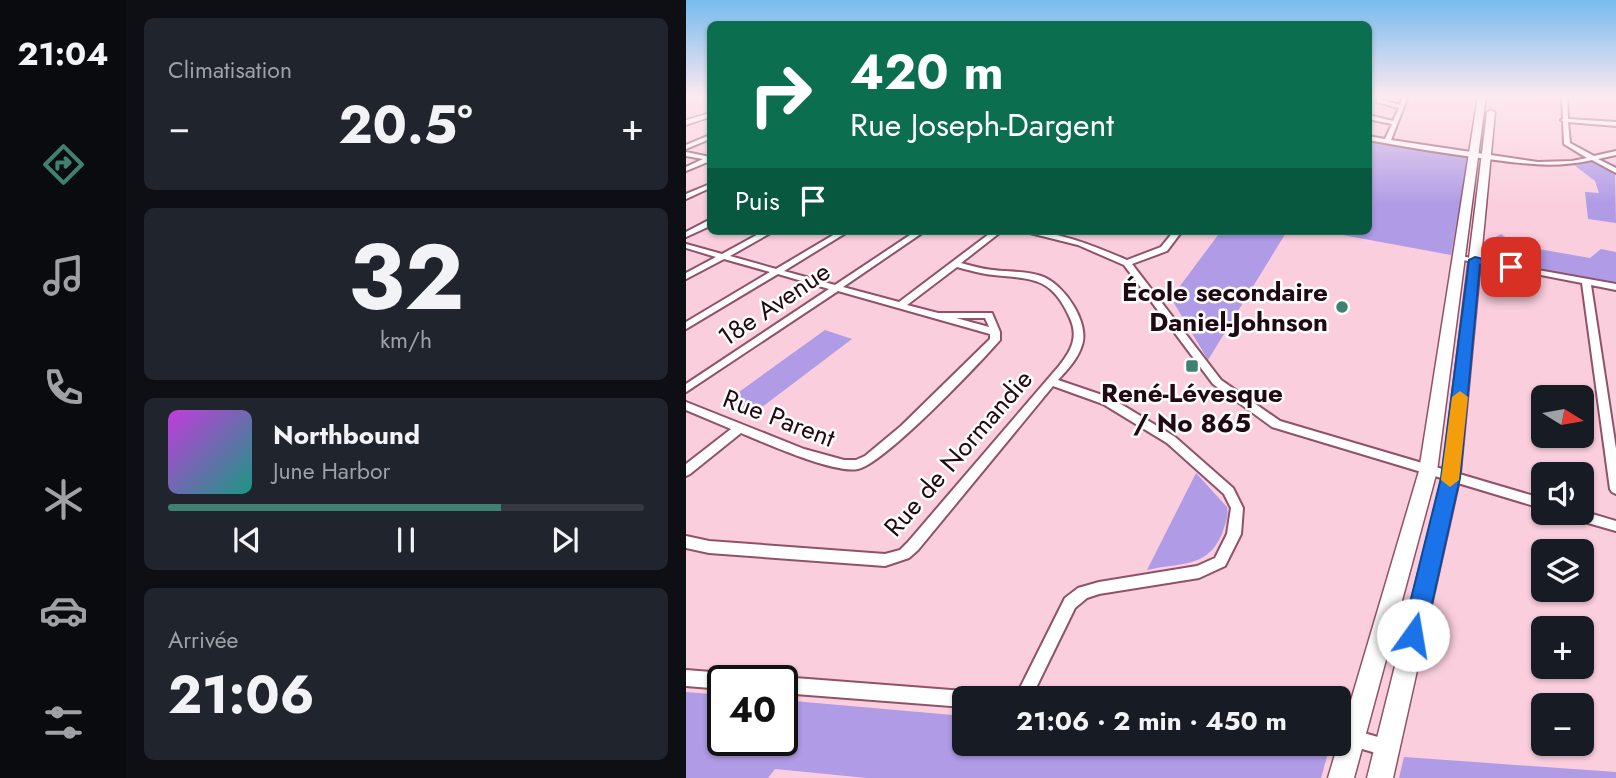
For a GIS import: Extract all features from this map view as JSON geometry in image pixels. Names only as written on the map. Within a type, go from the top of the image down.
[{"type":"street","points":[[1387,142],[1391,132]]},
{"type":"street","points":[[1351,719],[1428,471],[1477,132]]},
{"type":"street","points":[[1380,778],[1451,478],[1488,132]]},
{"type":"street","points":[[1566,132],[1567,144],[1616,171]]},
{"type":"street","points":[[686,147],[707,138]]},
{"type":"street","points":[[1372,139],[1486,157],[1553,164],[1616,153]]},
{"type":"street","points":[[686,154],[707,158]]},
{"type":"street","points":[[686,169],[707,160]]},
{"type":"street","points":[[1470,182],[1483,184]]},
{"type":"street","points":[[686,197],[707,187]]},
{"type":"street","points":[[1467,202],[1481,205]]},
{"type":"street","points":[[686,235],[707,224]]},
{"type":"street","points":[[1463,230],[1478,233]]},
{"type":"street","points":[[686,276],[762,235]]},
{"type":"street","points":[[686,326],[838,235]]},
{"type":"street","name":"18e Avenue","points":[[686,389],[915,235]]},
{"type":"street","points":[[686,246],[900,306],[993,235]]},
{"type":"street","points":[[1044,235],[1080,243],[1127,263],[1206,369],[1259,414],[1276,424],[1531,500]]},
{"type":"street","points":[[1127,263],[1164,249],[1175,235]]},
{"type":"street","points":[[1458,257],[1616,287]]},
{"type":"street","name":"Rue de Normandie","points":[[686,542],[722,548],[894,559],[913,546],[1052,382],[1080,343],[1079,325],[1061,292],[1036,275],[986,272],[956,264]]},
{"type":"street","points":[[1586,282],[1616,489]]},
{"type":"street","name":"Rue Parent","points":[[686,406],[828,463],[857,465],[874,457],[892,441],[995,340],[995,332],[900,306]]},
{"type":"street","points":[[1442,373],[1462,379]]},
{"type":"street","points":[[1029,686],[1070,603],[1083,593],[1099,588],[1209,568],[1226,553],[1237,516],[1229,491],[1171,440],[1107,401],[1052,382]]},
{"type":"street","points":[[686,471],[741,427]]},
{"type":"street","points":[[1594,520],[1616,526]]},
{"type":"street","points":[[686,678],[707,680]]},
{"type":"street","points":[[798,686],[952,698]]},
{"type":"street","points":[[1351,736],[1387,747]]},
{"type":"street","points":[[1341,778],[1344,756]]},
{"type":"shaded area","points":[[1372,140],[1468,157],[1451,255],[1343,235],[1372,235]]},
{"type":"shaded area","points":[[1595,161],[1615,175],[1616,223],[1588,219],[1585,192],[1599,193],[1595,181],[1574,165]]},
{"type":"shaded area","points":[[1501,234],[1516,245],[1590,258],[1601,249],[1616,252],[1616,283],[1485,259],[1486,242]]},
{"type":"shaded area","points":[[1218,235],[1285,235],[1208,360],[1171,298]]},
{"type":"shaded area","points":[[825,330],[852,339],[754,413],[725,402]]},
{"type":"shaded area","points":[[1196,473],[1227,507],[1222,534],[1209,553],[1200,559],[1147,570]]},
{"type":"shaded area","points":[[686,692],[707,694],[707,756],[798,756],[798,701],[952,715],[952,756],[1327,756],[1321,778],[867,778],[775,769],[768,778],[686,778]]},
{"type":"shaded area","points":[[1404,757],[1616,772],[1616,778],[1399,778]]},
{"type":"slow traffic","points":[[1450,480],[1460,397]]},
{"type":"place","name":"École secondaire Daniel-Johnson","points":[[1342,307]]},
{"type":"place","name":"René-Lévesque / No 865","points":[[1192,366]]},
{"type":"route","points":[[1413,635],[1451,478],[1475,260],[1511,267]]}]
